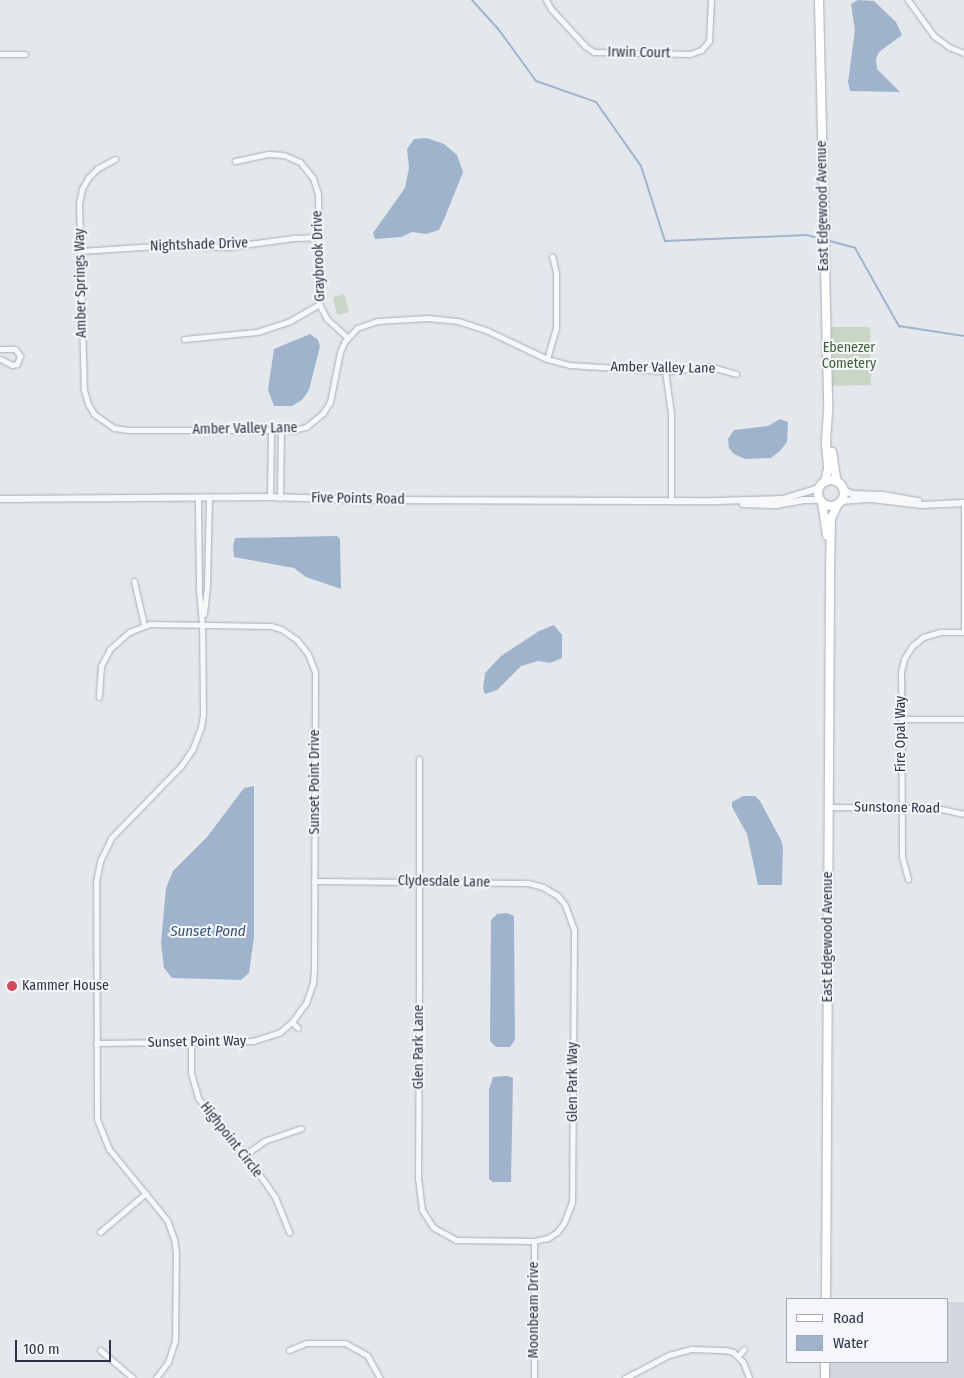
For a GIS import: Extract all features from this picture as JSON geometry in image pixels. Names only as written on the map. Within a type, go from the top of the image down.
[{"type":"main road","name":"East Edgewood Avenue","points":[[819,0],[828,412],[828,473],[822,485],[821,502],[830,576]]},
{"type":"main road","name":"East Edgewood Avenue","points":[[826,1298],[830,576],[831,518],[839,502],[840,486],[828,412]]},
{"type":"main road","points":[[822,485],[840,486]]},
{"type":"main road","points":[[821,502],[830,506],[839,502]]},
{"type":"main road","points":[[825,1363],[825,1378]]},
{"type":"street","name":"Irwin Court","points":[[546,0],[551,9],[585,46],[594,52],[690,54],[701,50],[708,41],[711,0]]},
{"type":"street","points":[[908,0],[934,36],[949,47],[964,53]]},
{"type":"street","points":[[0,54],[25,54]]},
{"type":"street","name":"Graybrook Drive","points":[[235,161],[278,154],[291,158],[306,167],[318,190],[319,304],[327,320],[347,337]]},
{"type":"street","name":"Amber Springs Way","points":[[98,419],[88,404],[84,390],[79,204],[82,189],[93,172],[115,159]]},
{"type":"street","name":"Nightshade Drive","points":[[80,251],[172,245],[227,247],[293,238],[318,237]]},
{"type":"street","points":[[547,359],[556,328],[556,272],[552,256]]},
{"type":"street","points":[[184,339],[240,335],[264,330],[290,321],[319,304]]},
{"type":"street","name":"Amber Valley Lane","points":[[98,419],[109,426],[125,430],[281,430],[306,427],[325,411],[332,394],[340,352],[347,337],[357,328],[374,322],[422,318],[443,319],[478,327],[547,359],[577,366],[626,367],[664,371],[712,367],[736,374]]},
{"type":"street","points":[[0,349],[15,349],[20,356],[17,364],[12,366],[0,359]]},
{"type":"street","points":[[664,371],[671,412],[671,501]]},
{"type":"street","points":[[270,498],[271,430]]},
{"type":"street","points":[[280,498],[281,430]]},
{"type":"street","points":[[717,501],[783,499],[822,485]]},
{"type":"street","points":[[840,486],[855,494],[964,503]]},
{"type":"street","points":[[156,1378],[168,1362],[175,1341],[176,1252],[174,1239],[167,1220],[109,1149],[100,1130],[96,1106],[96,882],[100,862],[111,838],[181,766],[194,748],[203,714],[198,498]]},
{"type":"street","points":[[202,624],[207,586],[209,498]]},
{"type":"street","name":"Five Points Road","points":[[0,499],[280,498],[717,501]]},
{"type":"street","points":[[839,502],[872,499],[922,505],[964,503]]},
{"type":"street","points":[[717,501],[762,505],[821,502]]},
{"type":"street","points":[[964,503],[964,632]]},
{"type":"street","points":[[99,697],[99,676],[107,653],[121,636],[144,625],[134,581]]},
{"type":"street","name":"Sunset Point Drive","points":[[144,625],[271,626],[289,634],[308,654],[316,680],[313,983],[306,1003],[292,1022]]},
{"type":"street","name":"Fire Opal Way","points":[[908,879],[902,856],[901,672],[904,659],[912,646],[931,634],[964,632]]},
{"type":"street","points":[[902,719],[964,719]]},
{"type":"street","name":"Glen Park Lane","points":[[419,759],[418,1179],[422,1210],[433,1227],[456,1240],[534,1241]]},
{"type":"street","name":"Sunstone Road","points":[[829,807],[936,808],[964,814]]},
{"type":"street","name":"Clydesdale Lane","points":[[314,880],[528,883],[543,887],[558,896],[565,905]]},
{"type":"street","name":"Glen Park Way","points":[[534,1241],[548,1238],[564,1224],[572,1202],[574,930],[565,905]]},
{"type":"street","points":[[292,1022],[298,1028]]},
{"type":"street","name":"Sunset Point Way","points":[[96,1043],[253,1042],[271,1036],[292,1022]]},
{"type":"street","name":"Highpoint Circle","points":[[191,1043],[191,1073],[198,1098],[245,1155],[275,1197],[289,1232]]},
{"type":"street","points":[[245,1155],[264,1141],[301,1128]]},
{"type":"street","points":[[100,1232],[146,1193]]},
{"type":"street","name":"Moonbeam Drive","points":[[534,1241],[534,1378]]},
{"type":"street","points":[[288,1350],[306,1343],[337,1342],[354,1346],[367,1355],[380,1378]]},
{"type":"street","points":[[738,1356],[744,1349]]},
{"type":"street","points":[[100,1350],[133,1378]]},
{"type":"street","points":[[367,1355],[373,1350]]},
{"type":"street","points":[[625,1378],[659,1359],[680,1351],[725,1350],[738,1356],[747,1369],[749,1378]]},
{"type":"shaded area","points":[[949,1302],[964,1302],[964,1378],[825,1378],[825,1363],[949,1363]]},
{"type":"green space","points":[[344,294],[349,312],[337,315],[333,297]]},
{"type":"green space","name":"Ebenezer Cometery","points":[[826,327],[870,327],[871,385],[827,386]]},
{"type":"water","points":[[858,0],[874,1],[896,22],[902,35],[879,52],[876,59],[877,69],[900,92],[850,91],[848,82],[855,30],[851,4]]},
{"type":"water","points":[[427,138],[444,144],[457,155],[463,172],[439,230],[426,234],[412,232],[401,237],[375,239],[373,233],[405,188],[409,168],[407,149],[414,139]]},
{"type":"water","points":[[310,334],[318,340],[320,346],[309,390],[302,400],[292,406],[274,406],[268,390],[274,349]]},
{"type":"water","points":[[780,419],[788,422],[787,442],[771,458],[745,459],[734,454],[729,448],[728,439],[734,430],[768,426]]},
{"type":"water","points":[[337,536],[340,539],[341,589],[306,577],[294,568],[234,557],[233,546],[235,538]]},
{"type":"water","points":[[554,625],[562,635],[562,658],[550,663],[538,661],[521,666],[497,690],[485,694],[483,688],[485,673],[501,656],[539,631]]},
{"type":"water","name":"Sunset Pond","points":[[254,786],[254,937],[249,973],[241,980],[172,978],[164,968],[161,943],[166,888],[173,871],[207,837],[244,788]]},
{"type":"water","points":[[743,796],[755,796],[760,801],[781,840],[783,847],[782,885],[758,885],[747,834],[732,807],[732,802]]},
{"type":"water","points":[[507,913],[514,916],[515,1040],[510,1047],[496,1047],[490,1041],[491,920],[497,914]]},
{"type":"water","points":[[507,1076],[513,1078],[511,1182],[493,1182],[489,1179],[489,1090],[493,1077]]},
{"type":"waterway","points":[[472,0],[499,30],[536,81],[596,102],[641,166],[665,241],[807,235],[822,239]]},
{"type":"waterway","points":[[826,240],[855,248],[899,326],[964,336]]},
{"type":"place","name":"Kammer House","points":[[12,986]]}]
